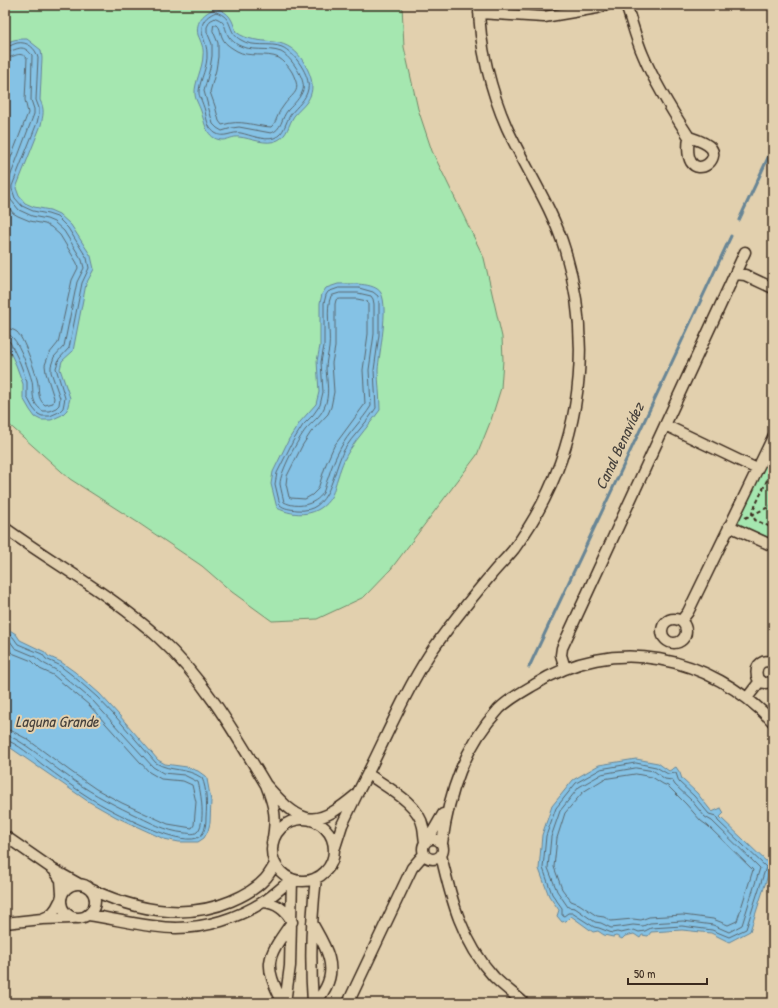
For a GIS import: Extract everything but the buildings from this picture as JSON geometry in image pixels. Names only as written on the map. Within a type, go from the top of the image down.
[{"type":"street","points":[[266,785],[275,812],[276,826],[272,843],[275,864],[280,871],[292,879],[308,881],[316,878],[324,873],[330,866],[342,825],[409,689],[429,655],[457,616],[512,551],[548,494],[563,456],[572,420],[578,385],[580,358],[579,324],[575,294],[565,250],[547,204],[507,127],[495,93],[485,54],[479,9],[544,17],[597,8],[606,5]]},
{"type":"street","points":[[626,5],[637,39],[652,75],[689,137]]},
{"type":"street","points":[[565,668],[561,655],[562,648],[745,252]]},
{"type":"street","points":[[735,274],[745,275],[773,288]]},
{"type":"street","points":[[665,425],[757,469]]},
{"type":"street","points":[[681,621],[688,612],[773,437]]},
{"type":"street","points":[[730,526],[773,546]]},
{"type":"street","points":[[5,528],[103,594],[159,638],[189,669],[211,698],[237,736],[266,785],[288,807],[318,822],[326,828],[332,837],[335,846]]},
{"type":"street","points":[[524,1003],[493,976],[471,945],[456,913],[449,892],[441,855],[448,805],[455,781],[467,754],[500,708],[545,677],[565,668],[598,659],[622,656],[658,658],[702,671],[721,680],[747,698],[773,722]]},
{"type":"street","points":[[772,662],[764,662],[758,666],[756,673],[760,681],[765,683],[773,681]]},
{"type":"street","points":[[747,698],[760,681]]},
{"type":"street","points":[[368,774],[398,794],[414,809],[423,826],[426,841]]},
{"type":"street","points":[[272,843],[282,826],[294,820],[320,817],[332,812],[344,805],[357,794]]},
{"type":"street","points":[[441,855],[435,859],[432,859],[424,854],[422,848],[448,805]]},
{"type":"street","points":[[5,836],[54,870],[90,889],[118,901],[158,911],[179,912],[200,910],[218,906],[238,898],[256,887],[265,879],[275,864]]},
{"type":"street","points":[[426,841],[434,838],[442,843]]},
{"type":"street","points":[[348,1003],[412,868],[424,854]]},
{"type":"street","points":[[54,870],[61,880],[61,906],[66,914],[75,918]]},
{"type":"street","points":[[314,1003],[311,965],[312,911],[316,878]]},
{"type":"street","points":[[5,924],[42,919],[75,918],[88,915],[175,928],[196,927],[216,923],[238,915],[263,902],[292,879]]},
{"type":"street","points":[[284,1003],[290,966],[292,879]]},
{"type":"street","points":[[42,919],[51,915],[65,889],[69,886],[80,884]]},
{"type":"street","points":[[88,915],[95,905],[94,894],[90,889]]},
{"type":"street","points":[[263,902],[271,903],[284,910],[292,922]]},
{"type":"street","points":[[284,1003],[271,978],[270,965],[273,950],[292,922]]},
{"type":"street","points":[[312,923],[326,949],[330,964],[330,977],[326,987],[314,1003]]},
{"type":"path","points":[[752,516],[753,510],[773,467]]},
{"type":"path","points":[[730,526],[773,505]]},
{"type":"path","points":[[752,516],[755,520],[773,528]]},
{"type":"green space","points":[[5,5],[402,5],[404,47],[418,109],[432,151],[484,258],[502,337],[503,360],[501,388],[491,420],[477,455],[391,569],[364,597],[317,619],[272,621],[232,592],[202,566],[70,479],[5,421]]},
{"type":"green space","points":[[773,437],[773,546],[729,526]]},
{"type":"water","points":[[216,8],[227,14],[232,20],[236,32],[245,37],[280,43],[288,46],[296,52],[308,71],[312,82],[309,98],[305,105],[292,119],[288,130],[278,140],[273,142],[264,142],[237,137],[222,140],[213,137],[207,130],[195,96],[196,85],[203,60],[203,47],[197,30],[201,18]]},
{"type":"water","points":[[27,39],[41,50],[40,100],[43,107],[43,112],[41,125],[16,188],[19,196],[25,203],[59,214],[71,225],[91,256],[94,269],[86,284],[73,351],[62,361],[60,369],[70,398],[67,410],[62,415],[51,420],[41,420],[35,417],[23,398],[23,384],[5,341],[5,45],[12,40]]},
{"type":"water","points":[[338,284],[368,285],[378,289],[381,293],[384,319],[378,370],[380,410],[347,455],[331,497],[326,504],[313,512],[299,514],[291,513],[277,508],[271,484],[273,472],[289,439],[300,422],[316,404],[319,392],[317,361],[320,346],[320,303],[322,294],[326,288]]},
{"type":"water","name":"Laguna Grande","points":[[5,627],[16,634],[20,640],[45,652],[48,656],[61,662],[75,672],[100,694],[158,760],[165,764],[187,767],[198,771],[205,776],[207,779],[211,801],[210,823],[204,838],[198,842],[179,842],[164,839],[116,817],[86,800],[5,744]]},
{"type":"water","points":[[636,759],[658,763],[669,771],[676,767],[682,779],[697,793],[712,812],[721,808],[724,813],[720,817],[771,866],[750,931],[729,942],[711,933],[682,930],[651,932],[648,936],[642,935],[640,938],[634,934],[625,936],[622,939],[616,936],[613,937],[604,935],[598,931],[593,932],[571,916],[566,921],[562,922],[557,916],[559,910],[549,896],[539,869],[542,835],[552,806],[573,780],[599,765]]},
{"type":"waterway","name":"Canal Benavídez","points":[[739,220],[773,147]]},
{"type":"waterway","name":"Canal Benavídez","points":[[529,667],[731,236]]}]
